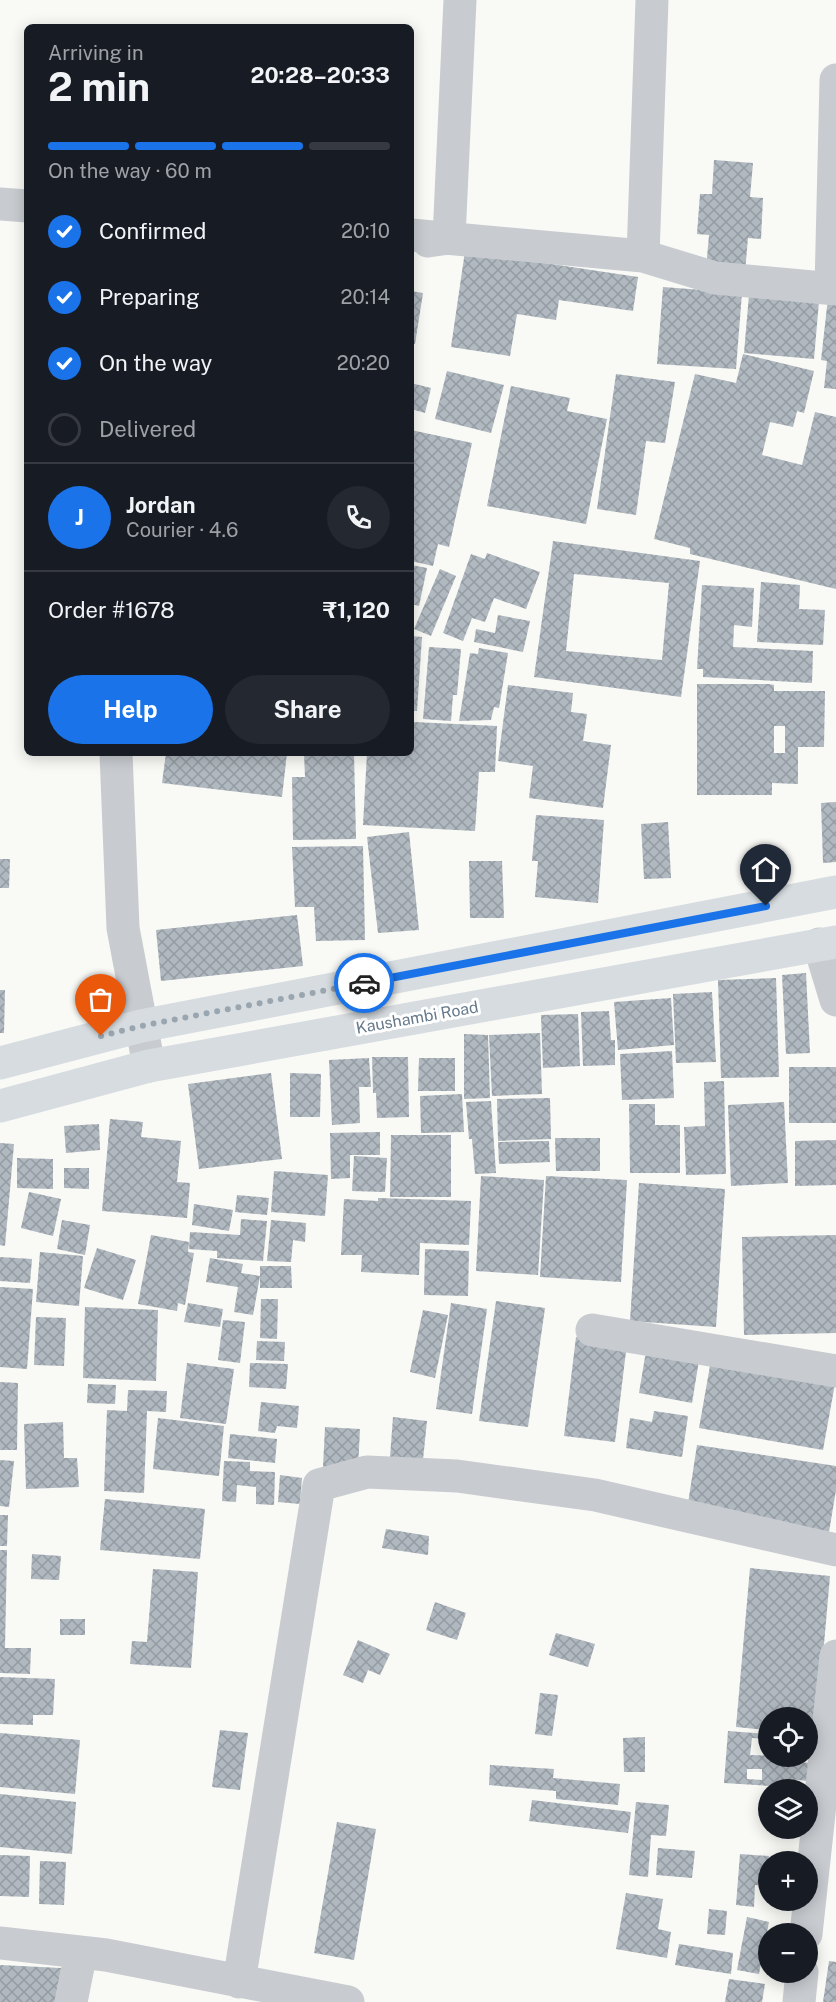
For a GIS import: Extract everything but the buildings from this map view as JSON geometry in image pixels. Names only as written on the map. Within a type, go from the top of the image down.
[{"type":"main road","points":[[0,1063],[141,1026],[836,892]]},
{"type":"main road","name":"Kaushambi Road","points":[[0,1106],[149,1066],[828,943]]},
{"type":"street","points":[[448,238],[460,0]]},
{"type":"street","points":[[643,256],[652,0]]},
{"type":"street","points":[[414,235],[643,256],[715,278],[833,288],[836,80]]},
{"type":"street","points":[[0,204],[24,206]]},
{"type":"street","points":[[414,244],[448,238]]},
{"type":"street","points":[[116,756],[123,928],[149,1066]]},
{"type":"street","points":[[828,943],[836,1000]]},
{"type":"street","points":[[592,1330],[836,1371]]},
{"type":"street","points":[[239,1982],[319,1485],[368,1472],[457,1476],[595,1495],[836,1550]]},
{"type":"street","points":[[807,1923],[836,1656]]},
{"type":"street","points":[[0,1943],[106,1955],[348,2002]]},
{"type":"street","points":[[71,2002],[81,1952]]},
{"type":"street","points":[[799,2002],[801,1983]]},
{"type":"way so far","points":[[101,1036],[141,1026],[364,983]]},
{"type":"route","points":[[364,983],[766,906]]}]
